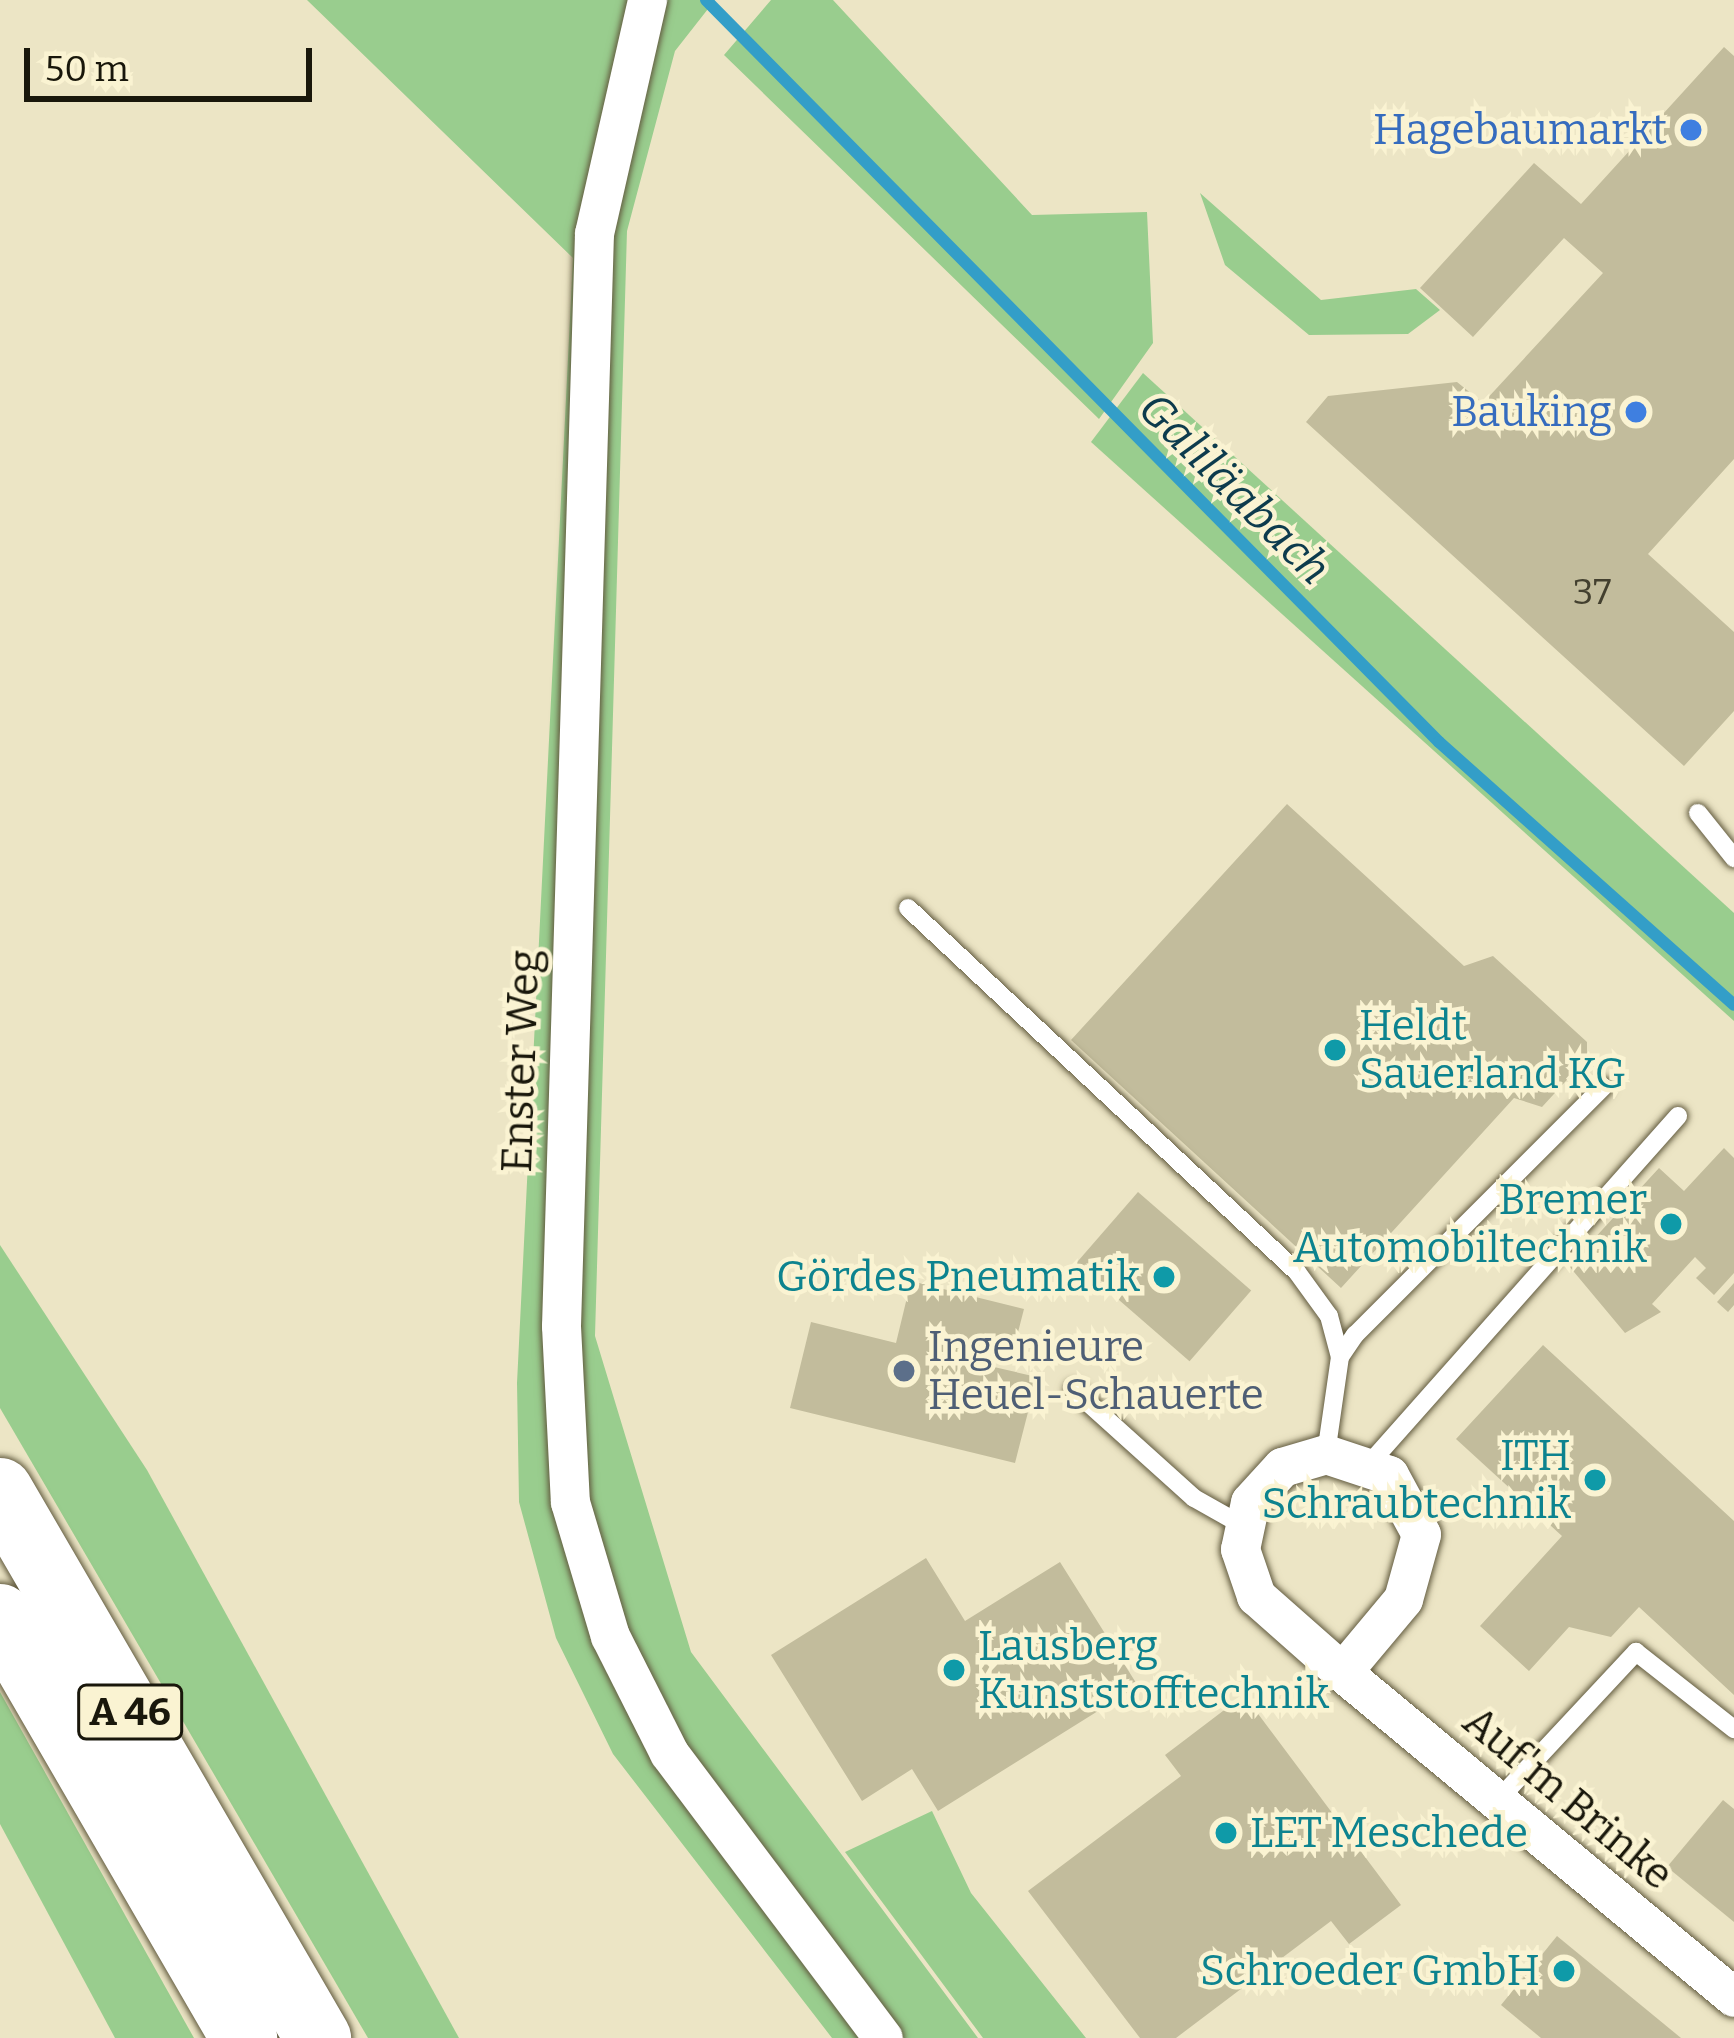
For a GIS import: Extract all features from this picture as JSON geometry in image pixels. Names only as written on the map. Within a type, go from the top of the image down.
[{"type":"highway","name":"A 46","points":[[0,1491],[318,2038]]},
{"type":"highway","name":"A 46","points":[[0,1617],[244,2038]]},
{"type":"street","name":"Enster Weg","points":[[647,0],[593,233],[562,1326],[570,1502],[610,1636],[669,1753],[883,2038]]},
{"type":"street","points":[[1242,1525],[1265,1482],[1326,1454],[1370,1462],[1415,1512],[1420,1557],[1403,1599],[1342,1672]]},
{"type":"street","name":"Auf'm Brinke","points":[[1242,1525],[1256,1596],[1734,1997]]},
{"type":"lane","points":[[1698,813],[1734,858]]},
{"type":"lane","points":[[908,908],[1298,1272],[1329,1316],[1340,1357],[1326,1454]]},
{"type":"lane","points":[[1340,1357],[1603,1087]]},
{"type":"lane","points":[[1370,1462],[1678,1116]]},
{"type":"lane","points":[[1074,1390],[1194,1498],[1242,1525]]},
{"type":"lane","points":[[1497,1801],[1636,1652],[1734,1729]]},
{"type":"green space","points":[[307,0],[715,0],[675,51],[627,231],[595,1336],[691,1652],[978,2038],[832,2038],[613,1754],[556,1638],[519,1502],[517,1383],[573,258]]},
{"type":"green space","points":[[771,0],[833,0],[1032,215],[1147,212],[1153,343],[1099,419],[724,55]]},
{"type":"green space","points":[[1200,193],[1321,300],[1416,289],[1440,310],[1408,334],[1309,335],[1225,265]]},
{"type":"green space","points":[[1143,373],[1734,913],[1734,1021],[1091,442]]},
{"type":"green space","points":[[0,1245],[147,1470],[459,2038],[368,2038],[0,1408]]},
{"type":"green space","points":[[0,1692],[194,2038],[115,2038],[0,1824]]},
{"type":"green space","points":[[932,1811],[971,1893],[1086,2038],[983,2038],[845,1852]]},
{"type":"building","points":[[1724,47],[1734,56],[1734,459],[1648,554],[1734,632],[1734,711],[1684,766],[1306,422],[1328,396],[1457,382],[1483,403],[1603,273],[1564,238],[1473,337],[1420,288],[1534,163],[1581,204]]},
{"type":"building","name":"Heldt Sauerland KG","points":[[1287,804],[1464,966],[1493,956],[1587,1042],[1587,1058],[1542,1107],[1514,1098],[1341,1288],[1071,1040]]},
{"type":"building","name":"Bremer Automobiltechnik","points":[[1724,1148],[1734,1158],[1734,1273],[1714,1295],[1696,1278],[1706,1268],[1695,1257],[1652,1304],[1661,1312],[1625,1333],[1569,1266],[1659,1168],[1684,1191]]},
{"type":"building","name":"Gördes Pneumatik","points":[[1138,1192],[1251,1290],[1190,1361],[1076,1263]]},
{"type":"building","name":"Ingenieure Heuel-Schauerte","points":[[911,1281],[1024,1309],[1015,1344],[988,1337],[981,1364],[1037,1377],[1015,1463],[790,1408],[811,1322],[896,1343]]},
{"type":"building","points":[[1734,1283],[1734,1305],[1728,1312],[1717,1302]]},
{"type":"building","name":"ITH Schraubtechnik","points":[[1543,1345],[1734,1521],[1734,1695],[1639,1607],[1611,1637],[1569,1627],[1529,1671],[1480,1626],[1562,1536],[1456,1439]]},
{"type":"building","name":"Lausberg Kunststofftechnik","points":[[926,1558],[965,1621],[1060,1562],[1138,1686],[938,1811],[912,1769],[862,1801],[771,1655]]},
{"type":"building","name":"LET Meschede","points":[[1244,1695],[1401,1905],[1349,1944],[1331,1921],[1176,2038],[1140,2038],[1028,1891],[1181,1776],[1165,1755]]},
{"type":"building","points":[[1723,1800],[1734,1809],[1734,1922],[1667,1867]]},
{"type":"building","name":"Schroeder GmbH","points":[[1557,1936],[1681,2038],[1541,2038],[1501,2005]]},
{"type":"waterway","name":"Galiläabach","points":[[706,0],[1439,742],[1734,1005]]},
{"type":"place","name":"Hagebaumarkt","points":[[1691,130]]},
{"type":"place","name":"Bauking","points":[[1636,412]]},
{"type":"place","name":"Heldt Sauerland KG","points":[[1335,1050]]},
{"type":"place","name":"Bremer Automobiltechnik","points":[[1671,1224]]},
{"type":"place","name":"Gördes Pneumatik","points":[[1164,1277]]},
{"type":"place","name":"Ingenieure Heuel-Schauerte","points":[[904,1371]]},
{"type":"place","name":"ITH Schraubtechnik","points":[[1595,1480]]},
{"type":"place","name":"Lausberg Kunststofftechnik","points":[[954,1670]]},
{"type":"place","name":"LET Meschede","points":[[1226,1833]]},
{"type":"place","name":"Schroeder GmbH","points":[[1564,1971]]}]
